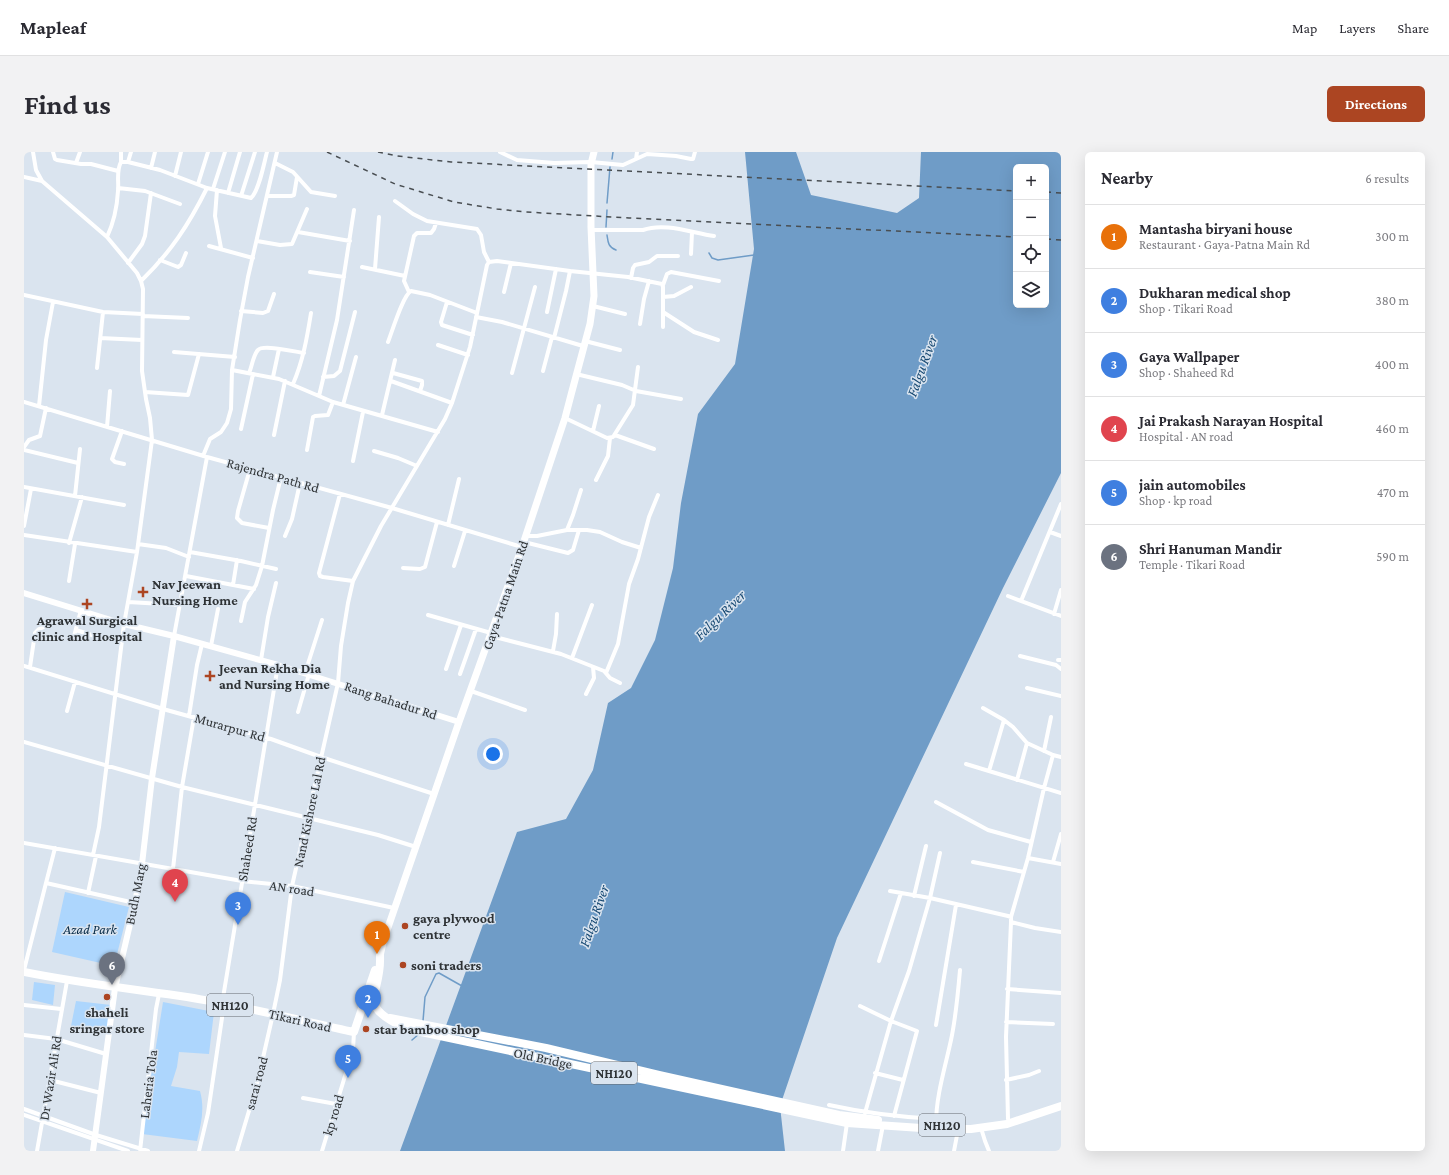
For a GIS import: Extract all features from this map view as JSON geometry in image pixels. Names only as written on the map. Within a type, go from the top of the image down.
[{"type":"highway","name":"Old Bridge","points":[[380,956],[381,966],[373,1001],[377,1010],[387,1018],[407,1025],[723,1096],[820,1114]]},
{"type":"highway","points":[[354,1032],[380,956]]},
{"type":"highway","name":"Tikari Road","points":[[24,971],[67,981],[222,1004],[354,1032]]},
{"type":"highway","name":"NH120","points":[[820,1114],[879,1120],[976,1124],[1008,1119],[1061,1101]]},
{"type":"highway","name":"NH120","points":[[820,1114],[847,1123],[958,1130],[1007,1124],[1061,1106]]},
{"type":"main road","name":"Gaya-Patna Main Rd","points":[[380,956],[394,908],[524,542],[565,418],[593,306],[594,274],[591,229],[591,164],[594,152]]},
{"type":"street","points":[[33,152],[36,170],[42,182],[107,237],[137,272],[141,281],[144,297],[142,371],[152,440],[137,552],[124,624],[99,827],[88,893]]},
{"type":"street","points":[[53,152],[55,159],[57,160],[76,164],[91,164],[118,171]]},
{"type":"street","points":[[76,164],[80,152]]},
{"type":"street","points":[[107,237],[116,215],[118,171],[121,162],[121,152]]},
{"type":"street","points":[[128,162],[131,152]]},
{"type":"street","points":[[150,168],[155,152]]},
{"type":"street","points":[[175,176],[182,152]]},
{"type":"street","points":[[198,184],[208,152]]},
{"type":"street","points":[[221,248],[215,216],[215,190],[225,152]]},
{"type":"street","points":[[228,193],[240,152]]},
{"type":"street","points":[[241,196],[255,152]]},
{"type":"street","points":[[121,162],[128,162],[150,168],[207,188],[251,198],[253,196],[267,152]]},
{"type":"street","points":[[174,636],[186,576],[205,456],[210,439],[221,432],[227,422],[232,405],[232,370],[241,311],[277,152]]},
{"type":"street","points":[[500,152],[517,160],[554,163],[623,165],[644,155],[663,154],[693,159],[695,152]]},
{"type":"street","points":[[636,159],[637,152]]},
{"type":"street","points":[[275,163],[288,169],[297,176],[312,192],[335,196]]},
{"type":"street","points":[[268,196],[294,195],[297,176]]},
{"type":"street","points":[[24,177],[42,182]]},
{"type":"street","points":[[118,188],[151,193],[180,204]]},
{"type":"street","points":[[141,281],[184,231],[207,188]]},
{"type":"street","points":[[128,263],[142,244],[145,236],[151,193]]},
{"type":"street","points":[[395,201],[420,218],[436,223],[473,228],[479,231],[484,252],[489,262],[497,261],[631,278],[663,285]]},
{"type":"street","points":[[257,241],[289,245],[294,242],[307,209]]},
{"type":"street","points":[[319,396],[337,320],[354,210]]},
{"type":"street","points":[[375,269],[380,217]]},
{"type":"street","points":[[409,292],[404,281],[414,236],[417,233],[431,233],[436,223]]},
{"type":"street","points":[[591,229],[644,230],[650,227],[660,227],[714,236]]},
{"type":"street","points":[[298,232],[350,241]]},
{"type":"street","points":[[691,254],[692,232]]},
{"type":"street","points":[[208,246],[221,248],[253,258]]},
{"type":"street","points":[[160,260],[178,267],[181,265],[186,253]]},
{"type":"street","points":[[631,278],[635,265],[649,262],[657,256],[678,256]]},
{"type":"street","name":"Nand Kishore Lal Rd","points":[[273,1014],[280,980],[292,886],[338,683],[341,646],[353,581],[392,508],[445,419],[468,355],[482,286],[489,262]]},
{"type":"street","points":[[504,292],[511,263]]},
{"type":"street","points":[[362,267],[405,276]]},
{"type":"street","points":[[547,312],[556,269]]},
{"type":"street","points":[[543,371],[566,291],[570,271]]},
{"type":"street","points":[[310,272],[344,277]]},
{"type":"street","points":[[663,327],[663,285],[667,274],[671,272],[719,281]]},
{"type":"street","points":[[640,324],[644,300],[650,281]]},
{"type":"street","points":[[512,372],[535,287]]},
{"type":"street","points":[[663,297],[674,296],[691,287]]},
{"type":"street","points":[[409,292],[418,292],[447,302],[477,315],[525,328],[553,338],[620,350]]},
{"type":"street","points":[[388,342],[409,292]]},
{"type":"street","points":[[241,311],[268,311],[274,294]]},
{"type":"street","points":[[24,295],[103,312],[188,318]]},
{"type":"street","points":[[39,406],[46,340],[53,302]]},
{"type":"street","points":[[447,302],[441,322],[442,325],[473,335]]},
{"type":"street","points":[[593,306],[625,314]]},
{"type":"street","points":[[97,368],[103,312]]},
{"type":"street","points":[[323,377],[334,376],[340,371],[355,312]]},
{"type":"street","points":[[663,312],[694,332],[718,340]]},
{"type":"street","points":[[293,384],[300,368],[304,353],[311,313]]},
{"type":"street","points":[[100,338],[142,340]]},
{"type":"street","points":[[438,345],[468,355]]},
{"type":"street","points":[[241,429],[251,374],[259,349],[279,349],[304,353]]},
{"type":"street","points":[[273,377],[279,349]]},
{"type":"street","points":[[174,352],[235,357]]},
{"type":"street","points":[[144,392],[188,395],[199,354]]},
{"type":"street","points":[[344,405],[356,357]]},
{"type":"street","points":[[382,415],[395,360]]},
{"type":"street","points":[[610,438],[615,435],[632,408],[636,391],[638,367]]},
{"type":"street","points":[[232,370],[285,380],[333,402],[363,412],[382,415],[438,432]]},
{"type":"street","points":[[392,373],[422,381],[420,391]]},
{"type":"street","points":[[576,374],[622,385],[636,391],[681,399]]},
{"type":"street","points":[[274,436],[285,380]]},
{"type":"street","points":[[391,381],[452,402]]},
{"type":"street","points":[[107,427],[110,391]]},
{"type":"street","name":"Rajendra Path Rd","points":[[24,402],[281,478],[392,508],[465,531],[524,542],[568,554],[573,550],[579,530]]},
{"type":"street","points":[[307,450],[313,417],[328,415],[333,402]]},
{"type":"street","points":[[593,431],[599,406]]},
{"type":"street","points":[[46,408],[40,436],[38,438],[31,439],[24,448],[78,463]]},
{"type":"street","points":[[353,461],[363,412]]},
{"type":"street","points":[[565,418],[610,438]]},
{"type":"street","points":[[122,431],[112,459],[115,462],[124,464]]},
{"type":"street","points":[[615,435],[654,449]]},
{"type":"street","points":[[596,480],[608,456],[610,438]]},
{"type":"street","points":[[75,496],[80,449]]},
{"type":"street","points":[[374,451],[398,458],[417,466]]},
{"type":"street","points":[[250,469],[237,518],[242,523],[270,528]]},
{"type":"street","points":[[241,621],[245,602],[258,581],[281,478]]},
{"type":"street","points":[[448,525],[459,479]]},
{"type":"street","points":[[285,536],[293,513],[300,483]]},
{"type":"street","points":[[24,487],[124,505]]},
{"type":"street","points":[[24,526],[31,489]]},
{"type":"street","points":[[567,530],[581,490]]},
{"type":"street","points":[[340,494],[319,573],[323,578],[353,581]]},
{"type":"street","points":[[606,672],[618,644],[623,610],[629,584],[641,548],[649,517],[658,495]]},
{"type":"street","points":[[69,543],[82,497]]},
{"type":"street","points":[[1021,601],[1061,504]]},
{"type":"street","points":[[402,568],[420,570],[425,567],[437,522]]},
{"type":"street","points":[[524,542],[537,536],[567,530],[579,530],[600,532],[622,542],[641,548]]},
{"type":"street","points":[[454,566],[465,531]]},
{"type":"street","points":[[1050,532],[1061,536]]},
{"type":"street","points":[[24,537],[137,552]]},
{"type":"street","points":[[69,581],[75,544]]},
{"type":"street","points":[[138,544],[162,547],[189,554],[237,560],[276,570]]},
{"type":"street","points":[[233,585],[237,560]]},
{"type":"street","points":[[186,576],[254,589]]},
{"type":"street","points":[[261,660],[268,617],[276,584]]},
{"type":"street","points":[[1054,614],[1061,590]]},
{"type":"street","name":"Rang Bahadur Rd","points":[[24,593],[124,624],[174,636],[278,665],[459,722]]},
{"type":"street","points":[[1008,596],[1061,616]]},
{"type":"street","points":[[128,602],[180,605]]},
{"type":"street","points":[[572,658],[592,605]]},
{"type":"street","points":[[211,646],[218,609]]},
{"type":"street","points":[[73,640],[81,610]]},
{"type":"street","points":[[552,651],[556,634],[558,614]]},
{"type":"street","points":[[428,615],[572,658],[606,672],[610,678],[620,683]]},
{"type":"street","points":[[298,712],[322,620]]},
{"type":"street","points":[[446,669],[462,625]]},
{"type":"street","points":[[30,667],[35,633],[37,630],[47,626]]},
{"type":"street","points":[[460,674],[476,629]]},
{"type":"street","points":[[76,630],[98,637]]},
{"type":"street","name":"Budh Marg","points":[[93,1151],[115,988],[135,903],[142,864],[152,778],[174,636]]},
{"type":"street","points":[[189,716],[202,644]]},
{"type":"street","points":[[1020,656],[1056,665],[1061,670]]},
{"type":"street","name":"Shaheed Rd","points":[[199,1151],[208,1113],[222,1018],[222,1004],[278,665]]},
{"type":"street","name":"Murarpur Rd","points":[[24,666],[163,709],[266,738],[434,794]]},
{"type":"street","points":[[586,694],[594,678],[593,667]]},
{"type":"street","points":[[68,711],[75,682]]},
{"type":"street","points":[[1026,688],[1061,696]]},
{"type":"street","points":[[471,691],[525,710]]},
{"type":"street","points":[[983,708],[1004,720],[1027,743],[1044,752],[1061,757]]},
{"type":"street","points":[[1044,752],[1051,716]]},
{"type":"street","points":[[173,869],[182,787],[194,717]]},
{"type":"street","points":[[989,771],[1004,720]]},
{"type":"street","points":[[24,742],[182,787],[307,819],[378,835],[416,847]]},
{"type":"street","points":[[1017,780],[1027,743]]},
{"type":"street","points":[[1008,1119],[1006,1022],[1011,920],[1053,755]]},
{"type":"street","points":[[966,764],[1061,793]]},
{"type":"street","points":[[936,802],[988,830],[1031,842]]},
{"type":"street","points":[[1053,862],[1061,834]]},
{"type":"street","name":"AN road","points":[[24,842],[94,856],[242,881],[292,886],[394,908]]},
{"type":"street","points":[[914,896],[926,846]]},
{"type":"street","points":[[24,971],[55,848]]},
{"type":"street","points":[[865,1113],[891,1021],[909,971],[930,898],[940,853]]},
{"type":"street","points":[[1028,858],[1061,864]]},
{"type":"street","points":[[972,862],[1024,872]]},
{"type":"street","points":[[46,883],[135,903]]},
{"type":"street","points":[[890,891],[930,898],[1035,928],[1061,932]]},
{"type":"street","points":[[879,961],[900,893]]},
{"type":"street","points":[[936,1025],[956,905]]},
{"type":"street","points":[[829,1105],[865,1113],[936,1122],[942,1079],[957,1006],[960,970]]},
{"type":"street","name":"Dr Wazir Ali Rd","points":[[37,1151],[67,981]]},
{"type":"street","points":[[1008,989],[1061,993]]},
{"type":"street","name":"Laheria Tola","points":[[144,1150],[156,1009],[159,994]]},
{"type":"street","points":[[24,1005],[61,1009]]},
{"type":"street","points":[[860,1006],[891,1021],[917,1031],[894,1116]]},
{"type":"street","name":"sarai road","points":[[237,1151],[257,1084],[273,1014]]},
{"type":"street","points":[[1006,1022],[1053,1024]]},
{"type":"street","name":"kp road","points":[[322,1151],[353,1050],[354,1032]]},
{"type":"street","points":[[24,1036],[56,1039],[106,1054]]},
{"type":"street","points":[[1006,1080],[1029,1075],[1038,1071]]},
{"type":"street","points":[[875,1074],[903,1080]]},
{"type":"street","points":[[50,1080],[101,1092]]},
{"type":"street","points":[[303,1098],[336,1104]]},
{"type":"street","points":[[24,1109],[128,1151]]},
{"type":"street","points":[[24,1115],[43,1122],[144,1150]]},
{"type":"street","points":[[843,1151],[847,1123]]},
{"type":"street","points":[[878,1151],[883,1126]]},
{"type":"street","points":[[981,1128],[989,1151]]},
{"type":"street","points":[[954,1151],[958,1130]]},
{"type":"green space","name":"Azad Park","points":[[65,892],[129,907],[114,966],[52,952]]},
{"type":"green space","points":[[34,982],[55,985],[53,1005],[32,1000]]},
{"type":"green space","points":[[76,1001],[111,1005],[107,1028],[71,1026]]},
{"type":"green space","points":[[163,1002],[214,1012],[209,1054],[179,1052],[177,1067],[171,1086],[200,1091],[202,1110],[197,1141],[142,1134]]},
{"type":"water","name":"Falgu River","points":[[745,152],[796,152],[811,195],[897,213],[919,198],[921,152],[1061,152],[1061,473],[1003,588],[837,938],[780,1106],[785,1151],[400,1151],[517,832],[566,819],[593,770],[608,703],[631,688],[655,640],[673,568],[681,503],[698,414],[735,364],[754,249]]},
{"type":"waterway","points":[[612,159],[613,152]]},
{"type":"waterway","points":[[607,203],[610,167]]},
{"type":"waterway","points":[[606,227],[607,210]]},
{"type":"waterway","points":[[607,235],[610,246],[616,250]]},
{"type":"waterway","points":[[709,253],[712,258],[718,260],[754,255]]},
{"type":"waterway","points":[[423,1021],[425,997],[436,974],[439,973],[462,986]]},
{"type":"waterway","points":[[412,1040],[419,1034]]},
{"type":"railway","points":[[327,152],[395,184],[454,202],[497,209],[629,218],[1013,237]]},
{"type":"railway","points":[[378,152],[397,156],[451,162],[1013,191]]},
{"type":"railway","points":[[1049,192],[1061,193]]},
{"type":"railway","points":[[1049,239],[1061,240]]},
{"type":"place","name":"Nav Jeewan Nursing Home","points":[[143,592]]},
{"type":"place","name":"Agrawal Surgical clinic and Hospital","points":[[87,604]]},
{"type":"place","name":"Jeevan Rekha Dia and Nursing Home","points":[[210,676]]},
{"type":"place","name":"Jai Prakash Narayan Hospital","points":[[175,902]]},
{"type":"place","name":"Gaya Wallpaper","points":[[238,925]]},
{"type":"place","name":"gaya plywood centre","points":[[405,926]]},
{"type":"place","name":"Mantasha biryani house","points":[[377,954]]},
{"type":"place","name":"soni traders","points":[[403,965]]},
{"type":"place","name":"Shri Hanuman Mandir","points":[[112,985]]},
{"type":"place","name":"shaheli sringar store","points":[[107,997]]},
{"type":"place","name":"Dukharan medical shop","points":[[368,1018]]},
{"type":"place","name":"star bamboo shop","points":[[366,1029]]},
{"type":"place","name":"jain automobiles","points":[[348,1078]]}]
